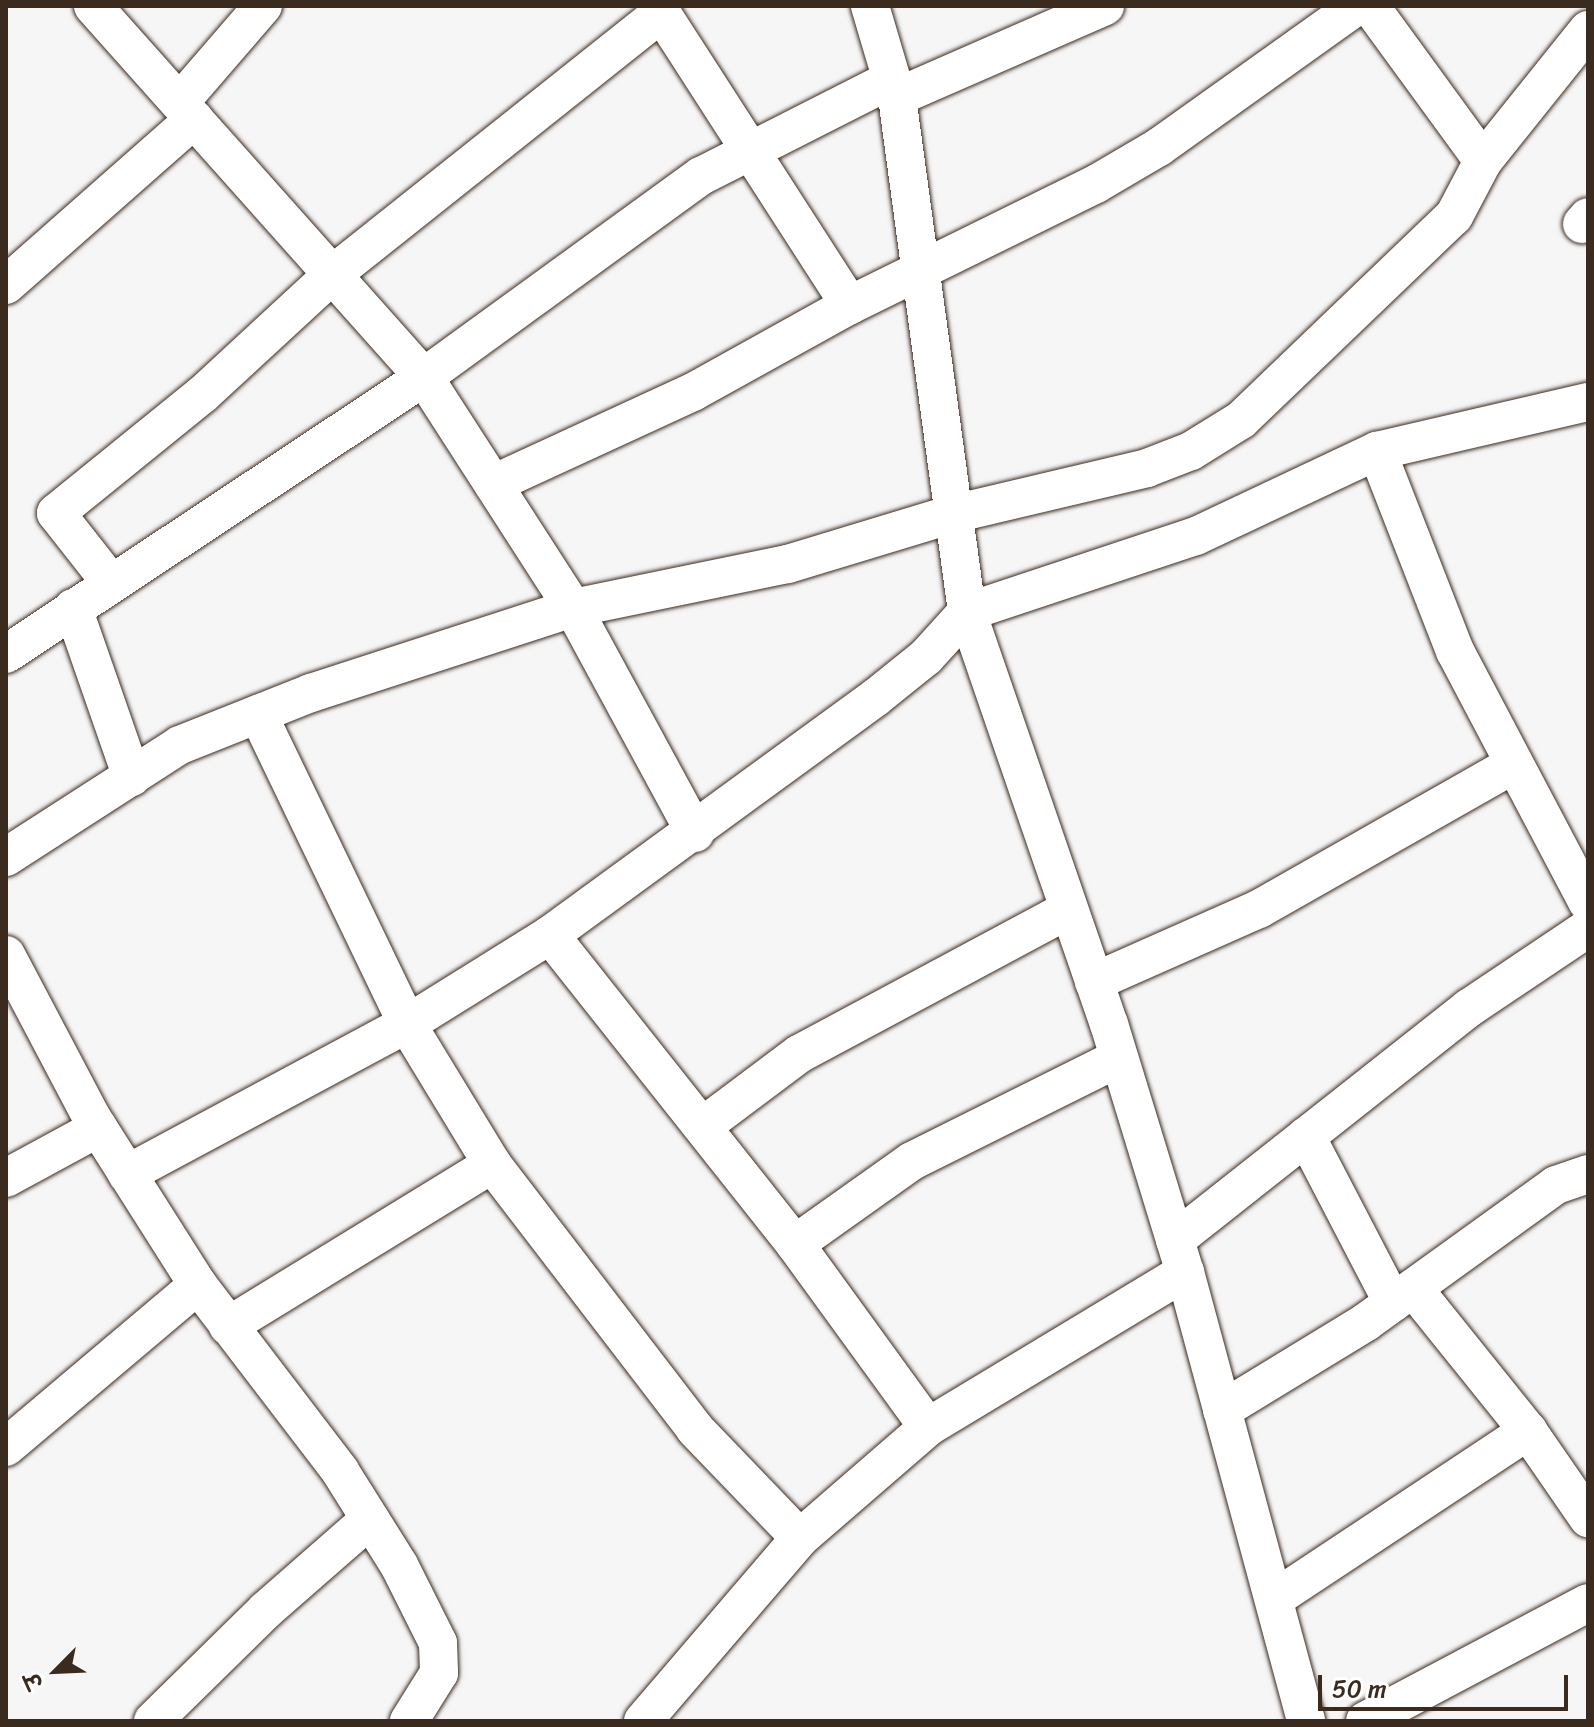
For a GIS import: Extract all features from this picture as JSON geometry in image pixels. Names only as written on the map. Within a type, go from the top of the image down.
[{"type":"street","points":[[6,285],[187,110],[263,6]]},
{"type":"street","points":[[870,6],[894,88],[967,612],[1094,982],[1180,1256],[1306,1721]]},
{"type":"street","points":[[6,654],[424,377],[701,176],[752,150],[894,88],[1105,6]]},
{"type":"street","points":[[493,484],[693,392],[850,305],[1096,184],[1159,147],[1357,6]]},
{"type":"street","points":[[1370,6],[1483,161]]},
{"type":"street","points":[[102,9],[187,110],[424,377],[573,608],[695,833]]},
{"type":"street","points":[[111,583],[56,513],[203,394],[333,274],[660,9],[850,305]]},
{"type":"street","points":[[6,857],[180,745],[258,714],[573,608],[788,564],[953,514],[1147,468],[1191,451],[1241,420],[1454,216],[1483,161],[1588,30]]},
{"type":"street","points":[[127,1174],[407,1024],[550,935],[695,833],[926,657],[967,612],[1196,536],[1377,451],[1588,402]]},
{"type":"street","points":[[1377,451],[1455,651],[1588,903]]},
{"type":"street","points":[[73,608],[132,777]]},
{"type":"street","points":[[258,714],[407,1024],[492,1164],[695,1429],[800,1538]]},
{"type":"street","points":[[1094,982],[1259,909],[1514,764]]},
{"type":"street","points":[[703,1126],[799,1054],[1069,909]]},
{"type":"street","points":[[643,1721],[800,1538],[928,1427],[1180,1256],[1306,1136],[1469,1008],[1588,928]]},
{"type":"street","points":[[550,935],[795,1244],[928,1427]]},
{"type":"street","points":[[6,955],[98,1128],[198,1285],[340,1471],[438,1643],[439,1673],[409,1721]]},
{"type":"street","points":[[795,1244],[912,1161],[1119,1058]]},
{"type":"street","points":[[6,1178],[98,1128]]},
{"type":"street","points":[[1306,1136],[1403,1295],[1528,1431],[1588,1518]]},
{"type":"street","points":[[228,1326],[492,1164]]},
{"type":"street","points":[[1222,1410],[1403,1295],[1556,1185],[1588,1174]]},
{"type":"street","points":[[6,1447],[198,1285]]},
{"type":"street","points":[[1274,1599],[1528,1431]]},
{"type":"street","points":[[153,1721],[266,1610],[370,1519]]},
{"type":"street","points":[[1365,1721],[1588,1603]]}]
